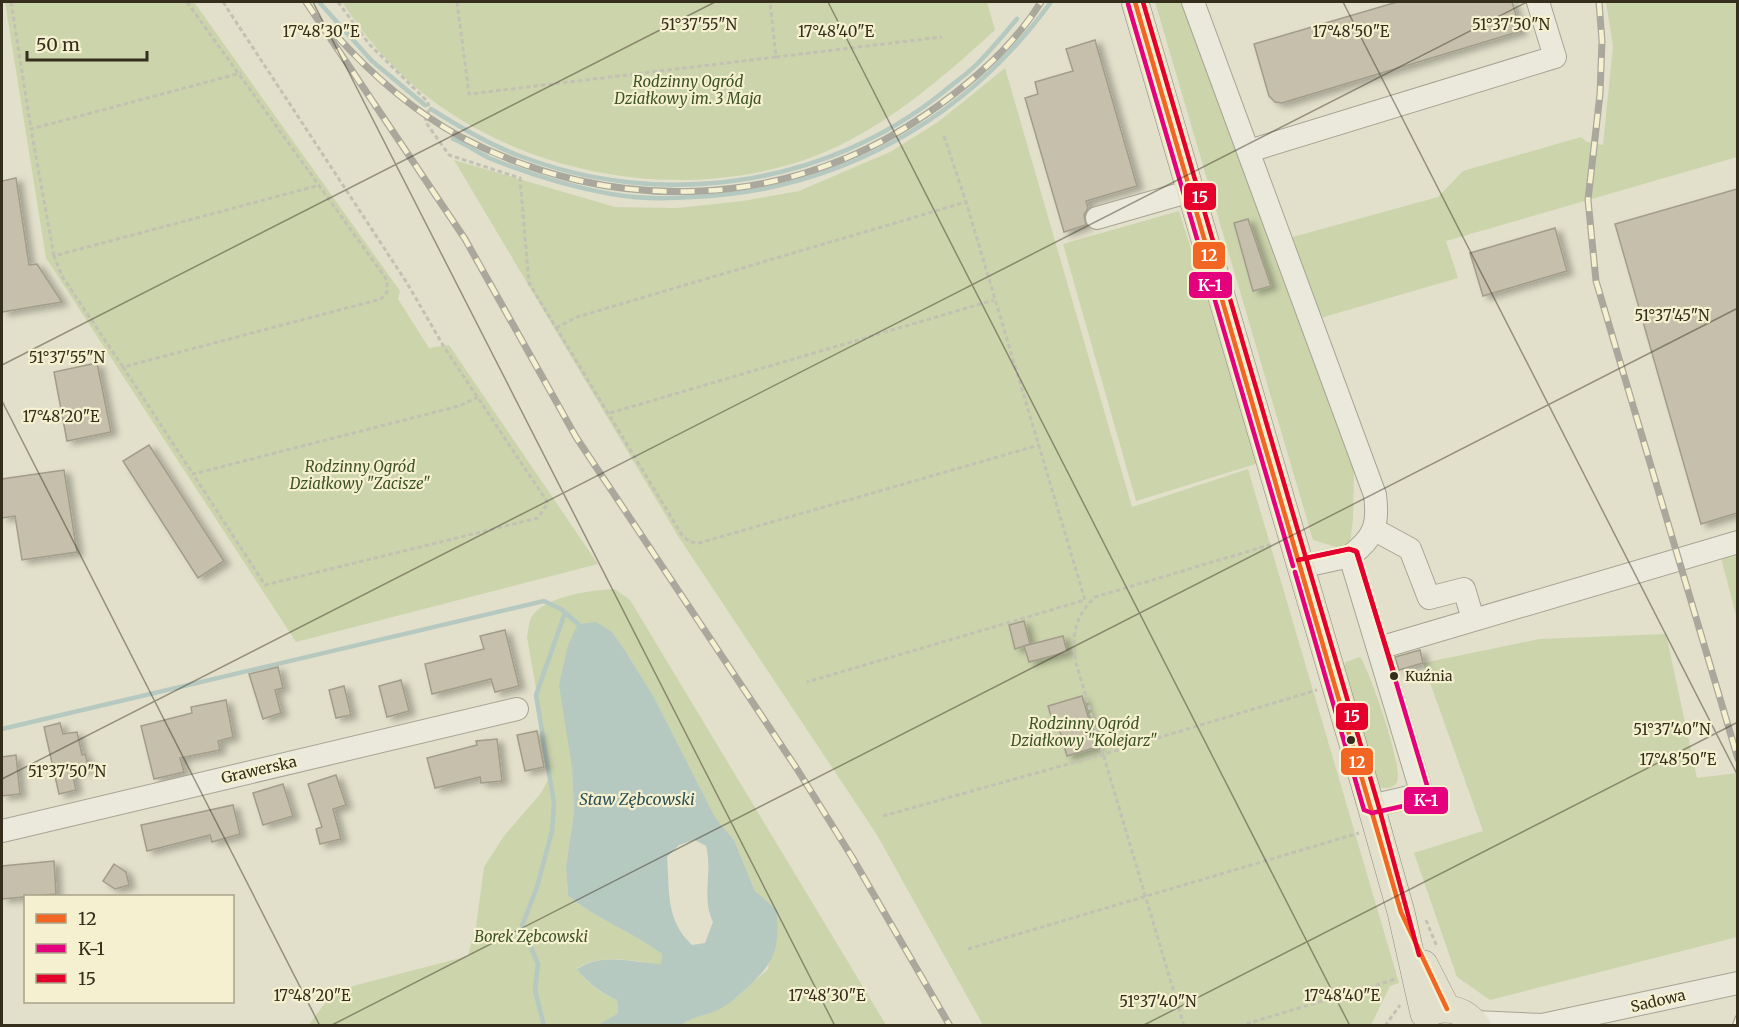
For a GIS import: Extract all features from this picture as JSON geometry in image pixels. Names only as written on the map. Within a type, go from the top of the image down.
[{"type":"main road","points":[[1135,2],[1371,806],[1401,912],[1421,1012],[1458,1011],[1476,1024]]},
{"type":"street","points":[[1193,2],[1375,495],[1377,513],[1375,530],[1350,556],[1300,567]]},
{"type":"street","points":[[1249,151],[1555,57],[1538,2]]},
{"type":"street","points":[[1097,218],[1191,191]]},
{"type":"street","points":[[1375,530],[1410,549],[1430,598],[1464,589],[1473,619]]},
{"type":"street","points":[[1379,648],[1737,542]]},
{"type":"street","points":[[1350,556],[1422,794],[1371,806]]},
{"type":"street","name":"Grawerska","points":[[2,831],[517,709]]},
{"type":"street","name":"Sadowa","points":[[1476,1024],[1542,1025],[1737,983]]},
{"type":"path","points":[[10,2],[54,256],[63,276],[265,585],[538,518],[548,503],[444,347],[406,283],[223,2]]},
{"type":"path","points":[[123,367],[381,300],[387,292],[387,280],[241,73],[187,2]]},
{"type":"path","points":[[338,2],[369,44],[428,102],[429,110],[425,121],[449,155],[520,178],[529,283],[682,535],[690,543],[699,543],[1039,445]]},
{"type":"path","points":[[457,2],[469,94],[942,37]]},
{"type":"path","points":[[770,2],[776,57]]},
{"type":"path","points":[[31,129],[241,73]]},
{"type":"path","points":[[944,136],[966,202],[1085,600]]},
{"type":"path","points":[[54,256],[320,185]]},
{"type":"path","points":[[556,328],[577,317],[966,202]]},
{"type":"path","points":[[610,413],[994,299]]},
{"type":"path","points":[[193,474],[459,406],[478,397]]},
{"type":"path","points":[[807,682],[1269,545]]},
{"type":"path","points":[[1095,597],[1084,608],[1075,626],[1072,645],[1184,1026]]},
{"type":"path","points":[[884,816],[1104,754],[1314,690]]},
{"type":"path","points":[[968,949],[1355,834]]},
{"type":"path","points":[[1239,1026],[1403,977]]},
{"type":"path","points":[[1385,1026],[1421,1012]]},
{"type":"green space","name":"Rodzinny Ogród Działkowy \"Zacisze\"","points":[[5,2],[194,2],[400,291],[398,299],[429,348],[449,345],[598,564],[296,642],[46,258]]},
{"type":"green space","name":"Rodzinny Ogród Działkowy im. 3 Maja","points":[[342,2],[987,2],[995,30],[909,103],[836,147],[810,158],[761,172],[710,179],[658,179],[606,174],[555,161],[506,143],[460,119],[419,90],[397,70],[368,38]]},
{"type":"green space","points":[[1155,2],[1181,2],[1294,300],[1354,469],[1353,520],[1349,551],[1313,540]]},
{"type":"green space","points":[[1606,2],[1737,2],[1737,157],[1446,241],[1458,278],[1317,319],[1289,238],[1438,197],[1463,171],[1581,137],[1587,142],[1603,145],[1613,46]]},
{"type":"green space","name":"Rodzinny Ogród Działkowy \"Kolejarz\"","points":[[1005,68],[1132,507],[1248,469],[1399,983],[1390,986],[1371,1025],[983,1025],[877,835],[678,536],[454,160],[615,207],[677,208],[743,201],[799,191],[890,152],[938,122]]},
{"type":"green space","points":[[1179,211],[1259,463],[1136,501],[1063,244]]},
{"type":"green space","points":[[1737,555],[1737,619],[1721,558]]},
{"type":"green space","name":"Borek Zębcowski","points":[[615,589],[630,600],[886,1025],[682,1025],[692,1018],[718,1010],[738,996],[768,969],[777,910],[755,891],[734,840],[716,819],[654,697],[626,652],[572,768],[574,812],[566,866],[568,896],[662,954],[661,965],[607,959],[586,963],[577,968],[594,987],[617,1000],[618,1013],[598,1025],[308,1026],[331,995],[353,986],[468,956],[476,927],[484,867],[504,836],[541,793],[551,774],[527,637],[531,618],[537,610],[557,599],[581,593]]},
{"type":"green space","points":[[1666,634],[1697,778],[1737,773],[1737,937],[1490,1000],[1457,977],[1414,853],[1483,831],[1423,663],[1540,639]]},
{"type":"green space","points":[[1360,657],[1378,699],[1396,759],[1397,782],[1390,788],[1380,788],[1375,782],[1342,670],[1346,662]]},
{"type":"water","name":"Staw Zębcowski","points":[[596,622],[612,632],[626,652],[654,697],[716,819],[734,840],[755,891],[777,910],[774,954],[757,979],[732,1001],[716,1011],[694,1018],[682,1025],[598,1025],[618,1013],[617,1000],[595,987],[577,969],[597,961],[607,960],[661,964],[662,954],[568,896],[566,866],[574,812],[572,768],[559,685],[568,645],[578,624]],"holes":[[[695,840],[706,846],[708,855],[707,894],[713,922],[705,943],[692,945],[683,935],[673,915],[670,904],[667,857],[679,845]]]},
{"type":"building","points":[[1397,2],[1512,2],[1521,31],[1282,103],[1275,102],[1269,96],[1254,44]]},
{"type":"building","points":[[1095,40],[1137,186],[1086,201],[1088,208],[1084,215],[1086,225],[1064,232],[1025,98],[1038,94],[1035,82],[1073,71],[1066,49]]},
{"type":"building","points":[[16,178],[29,265],[37,264],[62,302],[2,312],[2,181]]},
{"type":"building","points":[[1737,189],[1737,513],[1701,524],[1615,224]]},
{"type":"building","points":[[1248,219],[1271,286],[1253,291],[1234,223]]},
{"type":"building","points":[[1555,228],[1567,271],[1483,296],[1470,253]]},
{"type":"building","points":[[97,363],[111,432],[67,441],[54,372]]},
{"type":"building","points":[[149,445],[224,561],[198,578],[123,461]]},
{"type":"building","points":[[64,470],[77,552],[22,560],[15,516],[2,518],[2,479]]},
{"type":"building","points":[[1024,621],[1030,644],[1015,649],[1009,625]]},
{"type":"building","points":[[505,630],[519,686],[495,692],[491,679],[432,694],[425,664],[484,649],[480,636]]},
{"type":"building","points":[[1063,636],[1067,652],[1029,662],[1024,646]]},
{"type":"building","points":[[1420,650],[1423,663],[1399,670],[1395,657]]},
{"type":"building","points":[[278,667],[283,688],[275,690],[281,713],[263,719],[249,674]]},
{"type":"building","points":[[401,680],[409,711],[387,717],[379,686]]},
{"type":"building","points":[[344,686],[351,715],[336,718],[329,690]]},
{"type":"building","points":[[1082,696],[1097,747],[1067,756],[1058,725],[1054,726],[1048,706]]},
{"type":"building","points":[[226,700],[233,737],[218,741],[220,750],[180,758],[184,772],[154,779],[141,726],[192,713],[191,707]]},
{"type":"building","points":[[60,723],[63,734],[77,732],[82,755],[85,754],[89,768],[72,772],[76,790],[59,794],[44,727]]},
{"type":"building","points":[[537,731],[544,767],[525,771],[517,735]]},
{"type":"building","points":[[497,739],[502,781],[481,783],[480,777],[435,788],[427,758],[477,745],[476,741]]},
{"type":"building","points":[[16,755],[20,794],[2,796],[2,757]]},
{"type":"building","points":[[336,775],[346,805],[333,809],[341,839],[320,844],[316,829],[322,827],[308,784]]},
{"type":"building","points":[[283,784],[293,816],[263,825],[253,793]]},
{"type":"building","points":[[233,805],[240,834],[212,842],[210,835],[147,851],[141,825]]},
{"type":"building","points":[[54,861],[56,894],[24,895],[24,897],[2,899],[2,866]]},
{"type":"building","points":[[114,864],[126,872],[129,885],[115,889],[103,881]]},
{"type":"waterway","points":[[319,2],[372,61],[425,105]]},
{"type":"waterway","points":[[453,139],[489,158],[534,175],[621,196],[672,198],[747,192],[799,180],[848,164],[895,141],[939,114],[980,81],[1017,44],[1051,2]]},
{"type":"waterway","points":[[431,109],[474,135],[508,151],[574,173],[629,182],[684,185],[740,180],[794,168],[846,150],[896,125],[969,71],[1017,19]]},
{"type":"waterway","points":[[2,729],[544,601],[561,609],[578,624]]},
{"type":"waterway","points":[[544,1026],[535,990],[538,964],[522,926],[537,887],[552,831],[554,803],[536,695],[565,613]]},
{"type":"railway","points":[[306,2],[465,239],[576,437],[797,769],[852,857],[950,1026]]},
{"type":"railway","points":[[335,34],[378,77],[426,116],[461,137],[518,162],[577,180],[636,190],[696,191],[756,185],[814,170],[871,147],[925,115],[974,78],[1004,50],[1041,2]]},
{"type":"railway","points":[[1599,2],[1602,41],[1600,94],[1588,200],[1596,281],[1738,759]]},
{"type":"railway","points":[[1735,1026],[1738,1018]]},
{"type":"transit line","name":"12","points":[[1135,2],[1401,912],[1447,1009]]},
{"type":"transit line","name":"15","points":[[1143,2],[1378,804],[1419,955]]},
{"type":"transit line","name":"K-1","points":[[1128,4],[1293,566]]},
{"type":"transit line","name":"K-1","points":[[1295,572],[1364,810],[1372,813],[1426,801],[1429,792],[1357,552],[1349,549],[1306,558]]},
{"type":"transit line","name":"15","points":[[1298,560],[1349,549],[1356,551],[1395,676]]},
{"type":"place","name":"Kuźnia","points":[[1394,676]]}]
